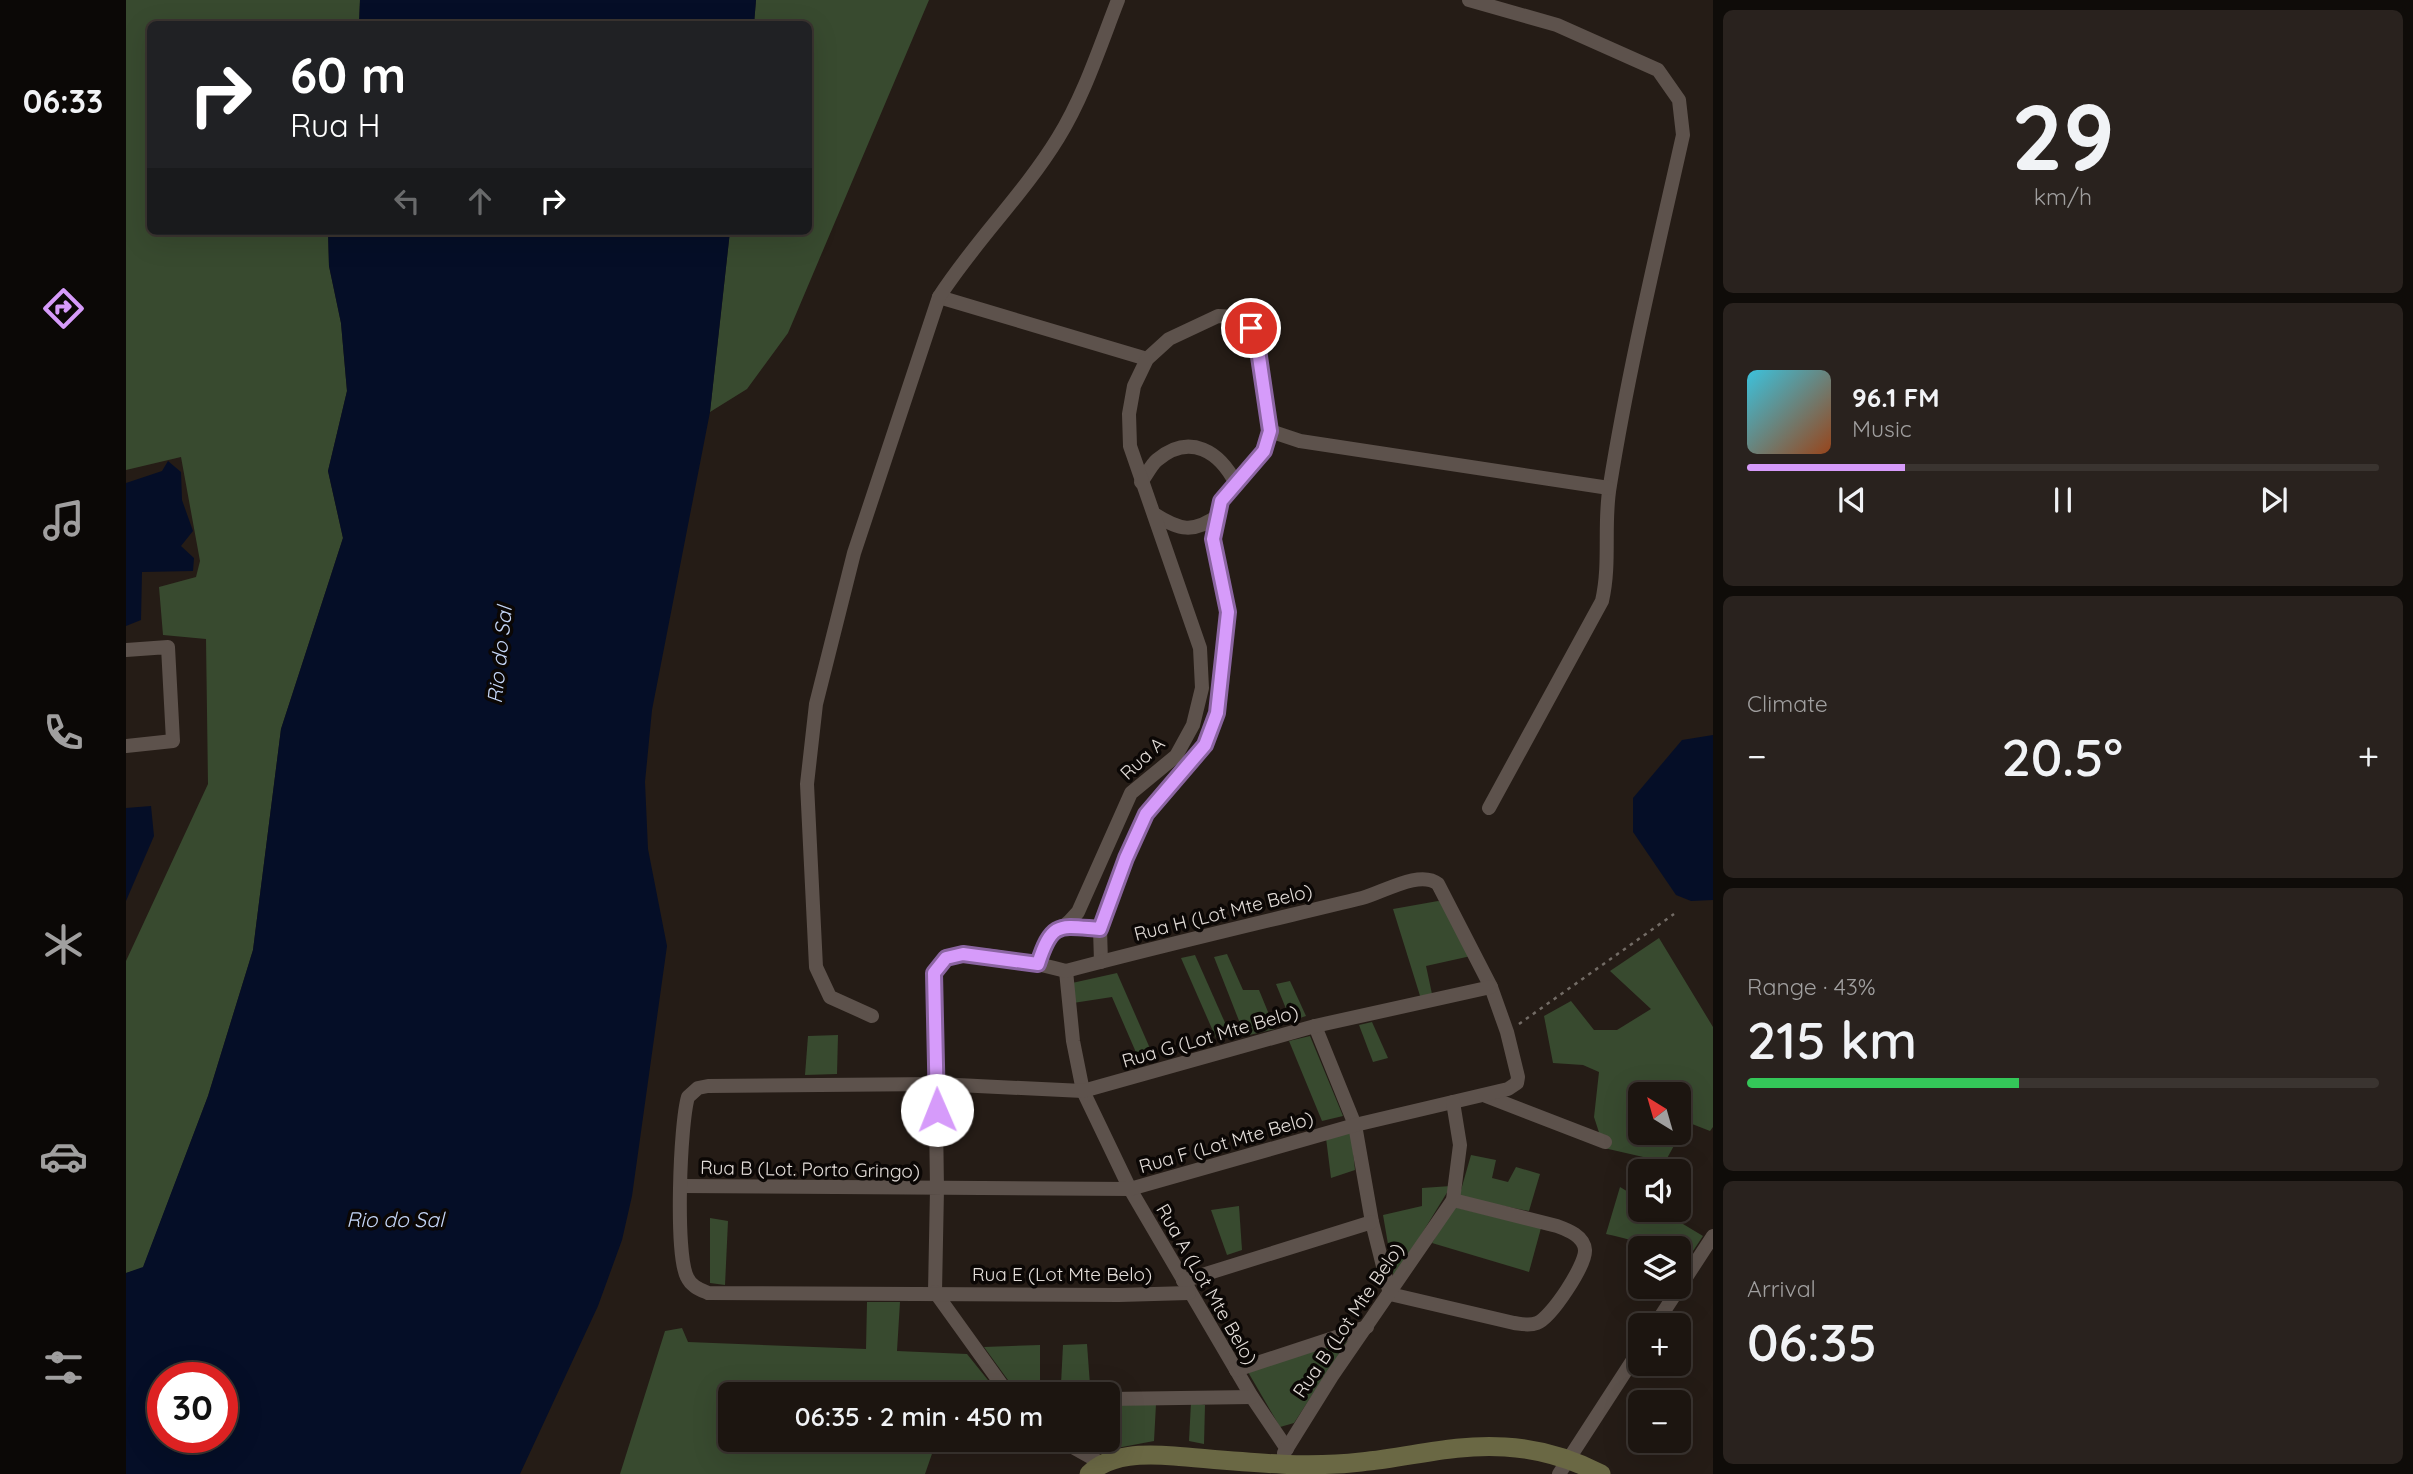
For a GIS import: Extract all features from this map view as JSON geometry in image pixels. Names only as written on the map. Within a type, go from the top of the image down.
[{"type":"street","points":[[872,1016],[830,997],[816,967],[807,784],[816,705],[854,553],[939,297],[957,269],[1019,196],[1059,136],[1118,0]]},
{"type":"street","points":[[1469,0],[1556,25],[1658,70],[1679,100],[1683,135],[1628,383],[1609,488],[1607,578],[1602,601],[1489,808]]},
{"type":"street","points":[[939,297],[1147,359],[1170,340],[1200,324],[1218,316],[1236,317],[1251,328],[1257,343],[1270,431],[1300,441],[1609,488]]},
{"type":"street","name":"Rua A","points":[[1038,964],[1045,941],[1068,924],[1088,891],[1130,793],[1176,756],[1193,724],[1202,688],[1199,648],[1130,446],[1129,414],[1134,386],[1147,359]]},
{"type":"street","name":"Rua A","points":[[1101,962],[1100,929],[1126,858],[1146,814],[1205,745],[1217,713],[1228,612],[1213,539],[1221,501],[1264,451],[1270,431]]},
{"type":"street","points":[[1141,482],[1157,460],[1182,449],[1204,448],[1225,462],[1236,484]]},
{"type":"street","points":[[1154,514],[1176,528],[1196,527],[1219,515]]},
{"type":"street","points":[[1196,527],[1213,539]]},
{"type":"street","points":[[1168,556],[1176,528]]},
{"type":"street","points":[[126,650],[168,647],[173,741],[126,746]]},
{"type":"street","name":"Rua H (Lot Mte Belo)","points":[[937,1084],[934,973],[946,958],[963,954],[1038,964],[1066,971],[1367,897],[1417,880],[1430,879],[1440,887],[1491,987]]},
{"type":"street","points":[[1068,924],[1100,929]]},
{"type":"street","name":"Rua A (Lot Mte Belo)","points":[[1066,971],[1073,1041],[1083,1091],[1130,1189],[1252,1397],[1282,1456]]},
{"type":"street","points":[[1491,987],[1507,1032]]},
{"type":"street","name":"Rua G (Lot Mte Belo)","points":[[682,1186],[685,1111],[690,1095],[698,1088],[937,1084],[1083,1091],[1315,1026],[1491,987]]},
{"type":"street","points":[[1315,1026],[1355,1125],[1372,1223],[1390,1294],[1529,1325],[1547,1316],[1580,1268],[1585,1251],[1582,1242],[1571,1231],[1453,1200],[1460,1145],[1453,1102]]},
{"type":"street","name":"Rua F (Lot Mte Belo)","points":[[937,1189],[1130,1189],[1355,1125],[1486,1096],[1508,1089],[1518,1082],[1507,1032]]},
{"type":"street","points":[[937,1084],[934,1292],[1000,1382]]},
{"type":"street","points":[[1486,1096],[1605,1142]]},
{"type":"street","name":"Rua B (Lot. Porto Gringo)","points":[[682,1186],[937,1189]]},
{"type":"street","name":"Rua E (Lot Mte Belo)","points":[[682,1186],[683,1262],[692,1284],[708,1293],[720,1294],[934,1292],[1119,1295],[1186,1287],[1372,1223]]},
{"type":"street","name":"Rua B (Lot Mte Belo)","points":[[1282,1456],[1332,1376],[1453,1200]]},
{"type":"street","points":[[1664,1313],[1713,1236]]},
{"type":"street","points":[[1236,1370],[1367,1327]]},
{"type":"street","points":[[1564,1466],[1628,1367]]},
{"type":"street","points":[[1120,1399],[1252,1397]]},
{"type":"street","points":[[1075,1452],[1095,1468],[1159,1455],[1282,1456],[1359,1468],[1423,1450],[1508,1447],[1564,1466],[1601,1474]]},
{"type":"path","points":[[1507,1032],[1674,914]]},
{"type":"green space","points":[[126,0],[360,0],[359,21],[147,21],[147,235],[328,235],[329,266],[341,323],[347,391],[328,471],[343,538],[281,729],[253,950],[208,1096],[143,1268],[126,1273],[126,961],[208,784],[206,639],[163,635],[159,587],[196,577],[200,561],[181,457],[126,470]]},
{"type":"green space","points":[[756,0],[929,0],[788,333],[747,389],[710,412],[730,235],[812,235],[812,21],[754,21]]},
{"type":"green space","points":[[1438,901],[1452,904],[1471,956],[1426,966],[1432,994],[1421,999],[1393,909]]},
{"type":"green space","points":[[1659,938],[1713,1027],[1713,1127],[1710,1131],[1691,1124],[1691,1082],[1628,1082],[1628,1145],[1674,1145],[1667,1159],[1652,1159],[1604,1148],[1594,1117],[1599,1072],[1583,1065],[1553,1063],[1544,1016],[1571,1001],[1594,1030],[1617,1030],[1651,1009],[1610,971]]},
{"type":"green space","points":[[1227,954],[1243,990],[1259,990],[1275,1029],[1245,1036],[1214,957]]},
{"type":"green space","points":[[1195,955],[1230,1034],[1216,1038],[1181,958]]},
{"type":"green space","points":[[1117,973],[1152,1053],[1138,1057],[1112,997],[1073,1003],[1072,983]]},
{"type":"green space","points":[[1290,981],[1306,1016],[1291,1021],[1276,984]]},
{"type":"green space","points":[[1372,1022],[1388,1058],[1373,1062],[1359,1025]]},
{"type":"green space","points":[[838,1035],[837,1074],[805,1075],[808,1036]]},
{"type":"green space","points":[[1310,1036],[1343,1116],[1322,1121],[1289,1041]]},
{"type":"green space","points":[[949,1090],[964,1091],[962,1132],[947,1130]]},
{"type":"green space","points":[[1351,1131],[1355,1170],[1331,1178],[1326,1138]]},
{"type":"green space","points":[[1471,1155],[1496,1160],[1492,1178],[1508,1182],[1516,1167],[1540,1174],[1529,1211],[1459,1197]]},
{"type":"green space","points":[[1451,1186],[1394,1279],[1383,1215],[1422,1206],[1422,1188]]},
{"type":"green space","points":[[1620,1187],[1628,1192],[1628,1222],[1680,1222],[1703,1236],[1691,1254],[1691,1236],[1628,1236],[1628,1239],[1606,1234]]},
{"type":"green space","points":[[1239,1206],[1242,1250],[1227,1255],[1211,1210]]},
{"type":"green space","points":[[1454,1207],[1541,1228],[1529,1272],[1432,1243]]},
{"type":"green space","points":[[710,1218],[728,1221],[725,1285],[710,1283]]},
{"type":"green space","points":[[867,1302],[900,1302],[897,1351],[967,1354],[990,1382],[718,1382],[718,1452],[933,1452],[925,1474],[620,1474],[665,1331],[682,1328],[688,1342],[866,1349]]},
{"type":"green space","points":[[1348,1340],[1294,1423],[1280,1427],[1248,1372]]},
{"type":"green space","points":[[1087,1344],[1090,1382],[1061,1382],[1063,1345]]},
{"type":"green space","points":[[1040,1345],[1040,1382],[1009,1382],[984,1347]]},
{"type":"green space","points":[[1191,1402],[1205,1405],[1204,1444],[1189,1441]]},
{"type":"green space","points":[[1156,1404],[1154,1441],[1120,1447],[1120,1405]]},
{"type":"water","points":[[360,0],[756,0],[754,21],[359,21]]},
{"type":"water","name":"Rio do Sal","points":[[328,235],[730,235],[710,412],[652,710],[645,782],[648,849],[667,946],[632,1196],[622,1240],[598,1306],[520,1474],[126,1474],[126,1273],[143,1267],[208,1096],[253,950],[281,729],[343,538],[328,471],[347,391],[341,323],[329,266]]},
{"type":"water","points":[[168,461],[181,472],[182,500],[193,531],[181,546],[194,558],[193,571],[142,572],[141,620],[126,626],[126,483],[162,471]]},
{"type":"water","points":[[1713,735],[1713,900],[1691,901],[1676,895],[1633,832],[1633,798],[1682,740]]},
{"type":"water","points":[[151,806],[154,836],[126,901],[126,808]]},
{"type":"route","points":[[937,1110],[934,973],[946,958],[963,954],[1038,964],[1045,941],[1055,931],[1068,924],[1100,929],[1126,858],[1146,814],[1205,745],[1217,713],[1228,612],[1213,539],[1221,501],[1264,451],[1270,431],[1257,343],[1251,328]]}]
